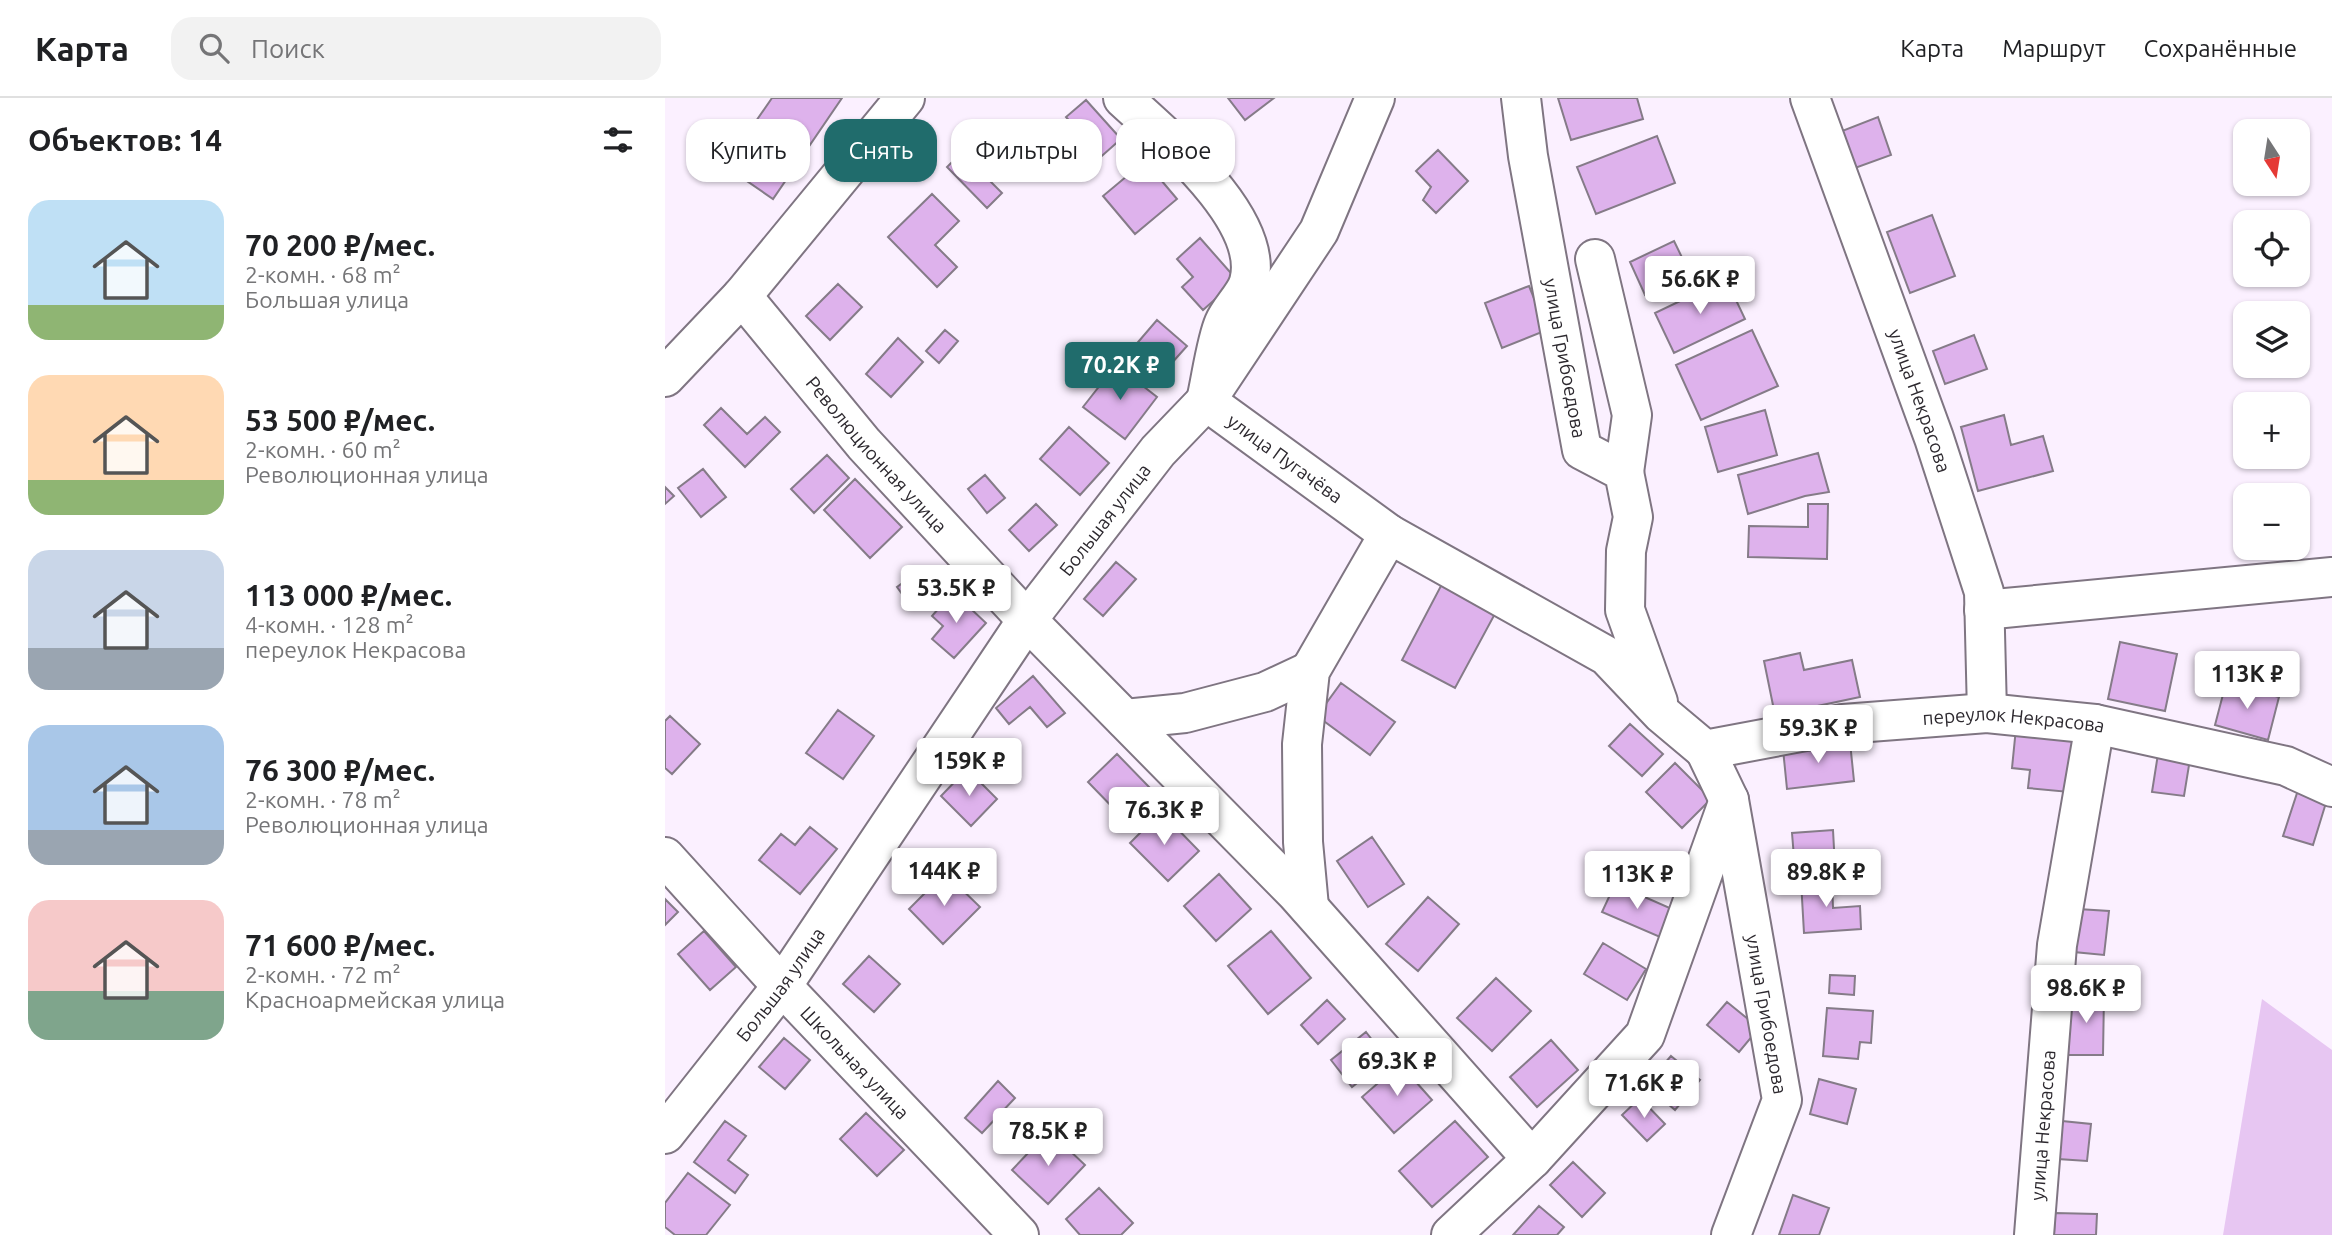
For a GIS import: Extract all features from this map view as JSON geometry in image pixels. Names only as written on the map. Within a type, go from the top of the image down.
[{"type":"street","points":[[665,377],[743,296],[905,98]]},
{"type":"street","points":[[1123,98],[1207,178],[1233,214],[1251,256],[1249,283],[1224,323],[1206,401]]},
{"type":"street","name":"Большая улица","points":[[665,1134],[782,986],[1027,620],[1158,451],[1206,401],[1319,230],[1375,98]]},
{"type":"street","name":"улица Грибоедова","points":[[1521,98],[1528,156],[1582,450],[1624,472]]},
{"type":"street","name":"улица Некрасова","points":[[1810,98],[1934,438],[1984,592],[1987,713]]},
{"type":"street","points":[[1595,259],[1632,415],[1624,472],[1633,517],[1626,551],[1625,610],[1662,714],[1705,750]]},
{"type":"street","name":"Революционная улица","points":[[743,296],[864,444],[1027,620],[1309,907],[1532,1159]]},
{"type":"street","name":"улица Пугачёва","points":[[1206,401],[1389,534],[1607,656],[1662,714]]},
{"type":"street","points":[[1309,907],[1303,842],[1302,744],[1310,671],[1389,534]]},
{"type":"street","points":[[1984,610],[2332,577]]},
{"type":"street","points":[[1125,719],[1185,713],[1265,692],[1310,671]]},
{"type":"street","name":"переулок Некрасова","points":[[1705,750],[1843,724],[1987,713],[2095,724],[2286,766],[2332,788]]},
{"type":"street","name":"улица Некрасова","points":[[2034,1235],[2057,945],[2095,724]]},
{"type":"street","name":"улица Грибоедова","points":[[1705,750],[1729,800],[1782,1100],[1731,1235]]},
{"type":"street","points":[[1451,1235],[1532,1159],[1645,1034],[1729,800]]},
{"type":"street","name":"Школьная улица","points":[[665,857],[782,986],[1019,1235]]},
{"type":"shaded area","points":[[2262,999],[2332,1050],[2332,1235],[2223,1235]]},
{"type":"building","points":[[772,98],[842,98],[828,119],[824,119],[824,124],[810,145],[810,119],[757,119]]},
{"type":"building","points":[[1228,98],[1274,98],[1245,120]]},
{"type":"building","points":[[1558,98],[1637,98],[1643,119],[1571,140]]},
{"type":"building","points":[[1086,100],[1116,133],[1116,143],[1102,156],[1102,119],[1066,117]]},
{"type":"building","points":[[1878,117],[1891,155],[1855,168],[1842,131]]},
{"type":"building","points":[[1657,136],[1675,183],[1596,214],[1577,167]]},
{"type":"building","points":[[1438,150],[1468,181],[1436,213],[1423,200],[1431,187],[1416,171]]},
{"type":"building","points":[[748,182],[785,182],[773,199]]},
{"type":"building","points":[[962,182],[991,182],[1002,193],[987,208]]},
{"type":"building","points":[[1120,182],[1163,182],[1177,199],[1135,234],[1103,196]]},
{"type":"building","points":[[932,194],[959,221],[935,245],[957,267],[937,287],[888,237]]},
{"type":"building","points":[[1932,215],[1955,276],[1910,293],[1887,232]]},
{"type":"building","points":[[1200,238],[1237,280],[1203,310],[1182,287],[1193,277],[1177,259]]},
{"type":"building","points":[[1674,241],[1690,274],[1645,295],[1630,262]]},
{"type":"building","points":[[1726,279],[1745,319],[1674,353],[1655,313]]},
{"type":"building","points":[[838,284],[862,307],[830,340],[806,316]]},
{"type":"building","points":[[1529,286],[1547,330],[1502,348],[1485,303]]},
{"type":"building","points":[[1157,320],[1187,346],[1162,374],[1133,348]]},
{"type":"building","points":[[945,330],[958,341],[939,363],[926,351]]},
{"type":"building","points":[[1752,330],[1778,386],[1701,420],[1676,365]]},
{"type":"building","points":[[1974,335],[1987,369],[1945,384],[1933,351]]},
{"type":"building","points":[[898,338],[923,362],[891,397],[866,374]]},
{"type":"building","points":[[1116,365],[1157,397],[1125,439],[1083,407]]},
{"type":"building","points":[[721,408],[747,434],[765,417],[780,432],[745,467],[704,425]]},
{"type":"building","points":[[1765,410],[1777,455],[1718,472],[1705,427]]},
{"type":"building","points":[[2004,415],[2011,445],[2043,436],[2053,471],[1978,491],[1961,427]]},
{"type":"building","points":[[1069,427],[1109,463],[1080,495],[1040,459]]},
{"type":"building","points":[[1818,453],[1829,492],[1805,496],[1748,514],[1738,475]]},
{"type":"building","points":[[827,455],[849,478],[814,513],[791,489]]},
{"type":"building","points":[[703,469],[726,497],[701,517],[678,488]]},
{"type":"building","points":[[985,475],[1005,498],[987,513],[968,489]]},
{"type":"building","points":[[855,479],[902,527],[870,558],[824,510]]},
{"type":"building","points":[[665,487],[674,496],[665,504]]},
{"type":"building","points":[[1036,504],[1057,525],[1029,551],[1009,530]]},
{"type":"building","points":[[1808,504],[1828,504],[1827,559],[1748,557],[1749,526],[1808,527]]},
{"type":"building","points":[[1116,562],[1136,579],[1103,616],[1084,599]]},
{"type":"building","points":[[922,569],[935,587],[910,605],[897,587]]},
{"type":"building","points":[[1443,582],[1497,610],[1455,688],[1402,660]]},
{"type":"building","points":[[953,592],[986,623],[954,658],[932,639],[943,626],[932,616]]},
{"type":"building","points":[[2120,642],[2177,654],[2165,711],[2108,699]]},
{"type":"building","points":[[1800,653],[1804,670],[1852,660],[1860,697],[1775,715],[1764,661]]},
{"type":"building","points":[[1033,676],[1065,713],[1047,727],[1030,707],[1009,724],[996,708]]},
{"type":"building","points":[[1341,683],[1395,722],[1370,755],[1317,716]]},
{"type":"building","points":[[2226,683],[2279,697],[2268,740],[2215,725]]},
{"type":"building","points":[[838,710],[874,736],[843,779],[806,753]]},
{"type":"building","points":[[670,716],[700,744],[672,774],[665,768],[665,721]]},
{"type":"building","points":[[1630,724],[1663,754],[1642,776],[1609,746]]},
{"type":"building","points":[[2016,728],[2076,735],[2069,792],[2028,788],[2030,770],[2012,768]]},
{"type":"building","points":[[1850,742],[1854,781],[1787,789],[1783,749]]},
{"type":"building","points":[[1117,754],[1151,789],[1122,817],[1088,782]]},
{"type":"building","points":[[2158,754],[2190,759],[2184,796],[2152,792]]},
{"type":"building","points":[[1675,763],[1711,799],[1682,828],[1646,792]]},
{"type":"building","points":[[967,769],[997,799],[971,826],[941,796]]},
{"type":"building","points":[[2300,784],[2329,793],[2313,845],[2283,836]]},
{"type":"building","points":[[1161,812],[1199,851],[1168,881],[1130,843]]},
{"type":"building","points":[[810,827],[837,849],[800,894],[759,860],[781,834],[795,845]]},
{"type":"building","points":[[1833,830],[1835,867],[1795,870],[1792,833]]},
{"type":"building","points":[[1372,837],[1404,884],[1368,907],[1337,861]]},
{"type":"building","points":[[945,873],[980,907],[943,944],[909,909]]},
{"type":"building","points":[[1219,874],[1251,909],[1216,941],[1184,906]]},
{"type":"building","points":[[1832,879],[1833,908],[1860,906],[1861,929],[1804,933],[1801,881]]},
{"type":"building","points":[[1615,884],[1672,909],[1660,937],[1602,912]]},
{"type":"building","points":[[1428,897],[1459,924],[1418,971],[1386,944]]},
{"type":"building","points":[[665,899],[678,912],[665,925]]},
{"type":"building","points":[[2078,909],[2109,911],[2104,955],[2074,952]]},
{"type":"building","points":[[704,931],[736,967],[710,990],[678,954]]},
{"type":"building","points":[[1271,931],[1311,978],[1268,1014],[1228,966]]},
{"type":"building","points":[[1603,943],[1646,969],[1627,1000],[1584,974]]},
{"type":"building","points":[[869,956],[900,984],[874,1012],[843,984]]},
{"type":"building","points":[[1830,975],[1855,976],[1854,995],[1829,993]]},
{"type":"building","points":[[1496,978],[1531,1011],[1492,1051],[1457,1018]]},
{"type":"building","points":[[2070,994],[2104,995],[2103,1055],[2068,1055]]},
{"type":"building","points":[[1327,1000],[1345,1019],[1318,1044],[1301,1025]]},
{"type":"building","points":[[1727,1002],[1759,1028],[1739,1052],[1707,1025]]},
{"type":"building","points":[[1827,1008],[1873,1011],[1871,1043],[1860,1042],[1858,1059],[1823,1056]]},
{"type":"building","points":[[1366,1032],[1387,1059],[1352,1087],[1331,1060]]},
{"type":"building","points":[[784,1038],[810,1060],[785,1089],[759,1067]]},
{"type":"building","points":[[1551,1040],[1578,1070],[1537,1107],[1510,1077]]},
{"type":"building","points":[[1671,1056],[1700,1080],[1675,1110],[1646,1085]]},
{"type":"building","points":[[1400,1064],[1432,1100],[1394,1133],[1362,1097]]},
{"type":"building","points":[[1819,1079],[1856,1089],[1847,1124],[1810,1114]]},
{"type":"building","points":[[998,1081],[1015,1098],[982,1133],[965,1118]]},
{"type":"building","points":[[1640,1098],[1665,1124],[1647,1141],[1622,1115]]},
{"type":"building","points":[[866,1113],[904,1150],[877,1176],[840,1139]]},
{"type":"building","points":[[725,1121],[746,1136],[728,1160],[748,1175],[735,1193],[694,1162]]},
{"type":"building","points":[[1455,1121],[1488,1157],[1432,1207],[1399,1171]]},
{"type":"building","points":[[2062,1121],[2091,1124],[2087,1161],[2058,1159]]},
{"type":"building","points":[[1049,1131],[1085,1165],[1048,1204],[1012,1170]]},
{"type":"building","points":[[1573,1162],[1605,1193],[1582,1217],[1550,1185]]},
{"type":"building","points":[[688,1173],[730,1205],[706,1235],[675,1235],[665,1227],[665,1203]]},
{"type":"building","points":[[1099,1188],[1133,1223],[1121,1235],[1080,1235],[1066,1219]]},
{"type":"building","points":[[1793,1195],[1829,1208],[1819,1235],[1779,1235]]},
{"type":"building","points":[[1539,1206],[1564,1227],[1557,1235],[1513,1235]]},
{"type":"building","points":[[2055,1213],[2097,1214],[2096,1235],[2054,1235]]}]
